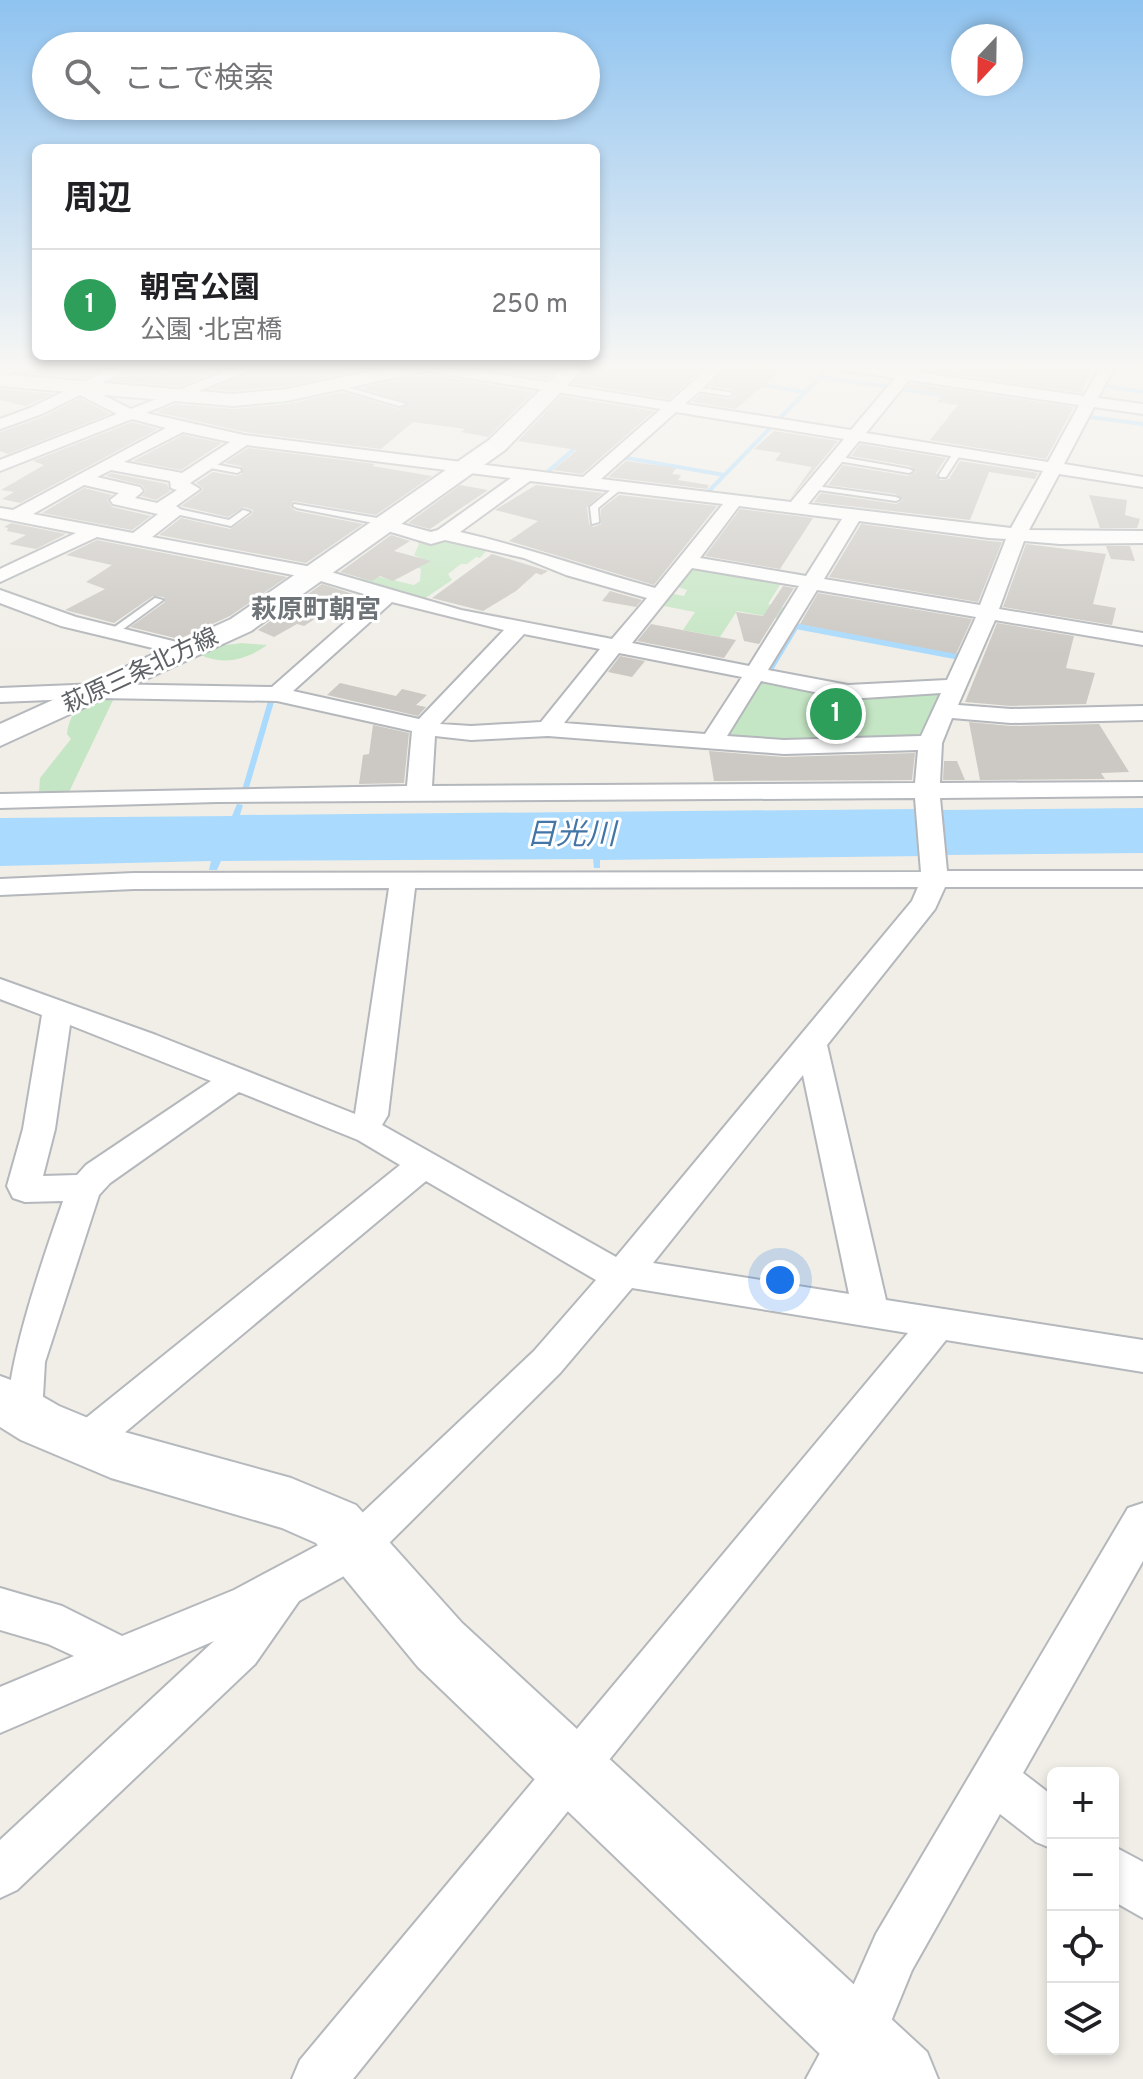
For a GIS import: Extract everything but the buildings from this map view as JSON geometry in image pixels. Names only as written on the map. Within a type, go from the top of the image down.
[{"type":"main road","name":"萩原三条北方線","points":[[0,736],[241,625],[474,461]]},
{"type":"main road","points":[[12,1406],[85,1442],[179,1475],[291,1504],[336,1524],[440,1645],[571,1769],[863,2066]]},
{"type":"street","points":[[8,514],[114,461]]},
{"type":"street","points":[[138,538],[191,489],[177,484],[214,461]]},
{"type":"street","points":[[417,461],[1017,535],[1143,537]]},
{"type":"street","points":[[588,481],[611,461]]},
{"type":"street","points":[[796,507],[833,461]]},
{"type":"street","points":[[1015,461],[1143,482]]},
{"type":"street","points":[[0,1710],[249,1605],[356,1547],[547,1362],[629,1266],[925,903],[935,879],[927,790],[930,743],[988,612],[1017,535],[1056,461]]},
{"type":"street","points":[[108,464],[185,479]]},
{"type":"street","points":[[388,524],[431,538],[445,534],[527,475]]},
{"type":"street","points":[[81,479],[134,491],[119,500],[167,510]]},
{"type":"street","points":[[548,729],[614,646],[622,642],[690,562],[735,500]]},
{"type":"street","points":[[8,514],[317,574],[387,596],[519,627],[848,692],[956,686]]},
{"type":"street","points":[[712,742],[854,515]]},
{"type":"street","points":[[0,576],[96,531]]},
{"type":"street","points":[[445,534],[530,554],[573,571],[659,595]]},
{"type":"street","points":[[690,562],[1143,639]]},
{"type":"street","points":[[0,596],[35,613],[186,650]]},
{"type":"street","points":[[277,694],[387,596]]},
{"type":"street","points":[[419,793],[424,727],[519,627]]},
{"type":"street","points":[[0,695],[99,691],[277,694],[424,727],[471,733],[548,729],[784,747],[930,743]]},
{"type":"street","points":[[945,711],[1011,716],[1143,713]]},
{"type":"street","points":[[0,801],[419,793],[1143,789]]},
{"type":"street","points":[[0,887],[134,881],[1143,879]]},
{"type":"street","points":[[360,1128],[372,1115],[403,881]]},
{"type":"street","points":[[0,988],[360,1128],[607,1270],[629,1266],[1143,1343]]},
{"type":"street","points":[[58,1009],[39,1129],[24,1186],[25,1189],[86,1188]]},
{"type":"street","points":[[811,1043],[869,1304]]},
{"type":"street","points":[[12,1406],[86,1188],[98,1174],[234,1080]]},
{"type":"street","points":[[85,1442],[424,1164]]},
{"type":"street","points":[[869,1304],[938,1323],[1143,1356]]},
{"type":"street","points":[[319,2079],[938,1323]]},
{"type":"street","points":[[863,2066],[894,1952],[1143,1522]]},
{"type":"street","points":[[0,1873],[239,1648],[285,1586]]},
{"type":"street","points":[[0,1609],[60,1624],[94,1642],[118,1660]]},
{"type":"street","points":[[993,1780],[1047,1820]]},
{"type":"street","points":[[1119,1875],[1143,1893]]},
{"type":"lane","points":[[852,461],[909,471]]},
{"type":"lane","points":[[943,475],[952,461]]},
{"type":"lane","points":[[208,465],[237,471]]},
{"type":"lane","points":[[595,522],[594,507],[621,486]]},
{"type":"lane","points":[[812,487],[896,499]]},
{"type":"lane","points":[[297,506],[388,524]]},
{"type":"lane","points":[[167,510],[231,523],[246,512]]},
{"type":"lane","points":[[112,633],[158,600]]},
{"type":"green space","points":[[446,536],[489,548],[480,558],[461,564],[448,574],[452,580],[421,601],[359,582],[361,577],[376,576],[414,585],[420,581],[421,569],[411,565],[422,559],[414,555],[419,544],[416,539]]},
{"type":"green space","points":[[693,567],[783,580],[768,604],[789,609],[783,619],[737,611],[720,637],[683,630],[695,612],[659,605],[669,593],[684,596],[687,590],[675,586]]},
{"type":"green space","points":[[241,643],[267,645],[244,657],[227,660],[209,658],[200,652],[215,646]]},
{"type":"green space","points":[[758,675],[850,694],[950,688],[926,741],[783,744],[728,738],[722,734]]},
{"type":"green space","points":[[115,696],[69,792],[39,792],[40,778],[71,739],[67,734],[77,710],[89,701]]},
{"type":"water","name":"日光川","points":[[237,804],[243,805],[240,815],[919,809],[924,856],[600,860],[600,868],[594,868],[593,859],[221,861],[217,870],[209,870],[211,861],[0,866],[0,818],[232,816]]},
{"type":"water","points":[[1143,808],[1143,853],[947,855],[940,810]]},
{"type":"waterway","points":[[545,474],[560,461]]},
{"type":"waterway","points":[[644,461],[724,475]]},
{"type":"waterway","points":[[706,494],[738,461]]},
{"type":"waterway","points":[[769,671],[796,626],[960,657]]},
{"type":"waterway","points":[[246,787],[272,698],[265,697]]},
{"type":"place","name":"朝宮公園","points":[[836,714]]},
{"type":"district","name":"萩原町朝宮","points":[[316,611]]}]
